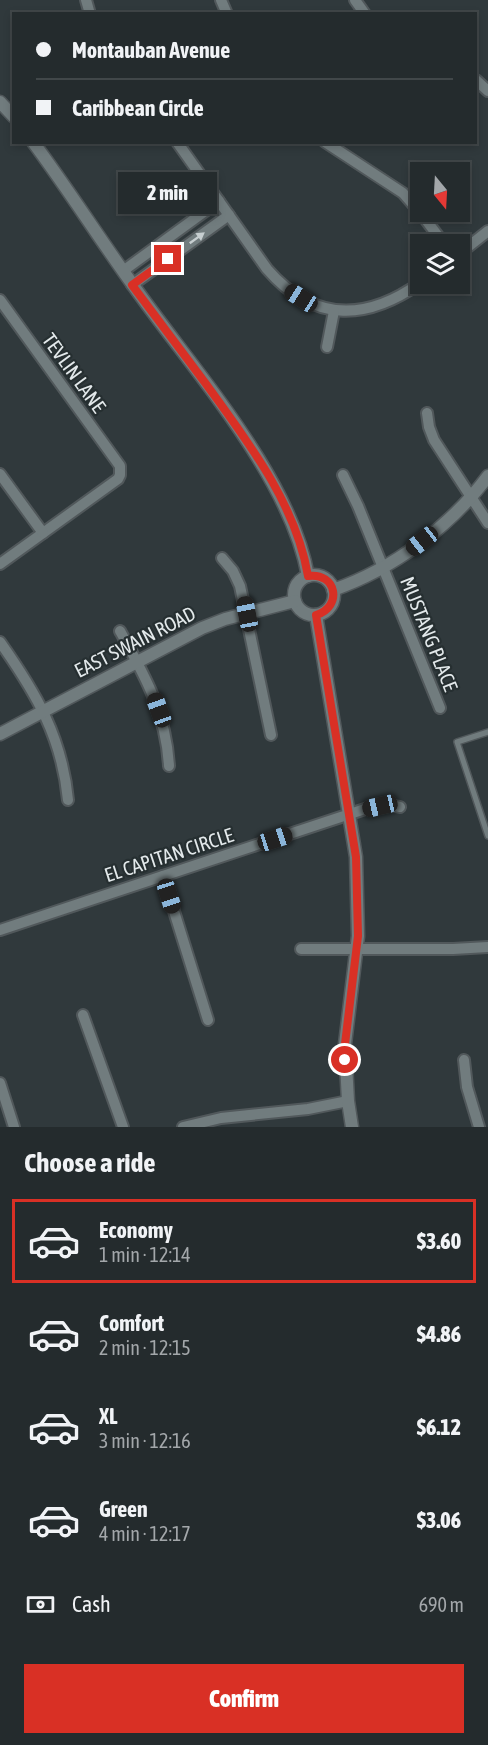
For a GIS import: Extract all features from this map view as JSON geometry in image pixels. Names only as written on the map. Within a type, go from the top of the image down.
[{"type":"street","points":[[0,102],[12,115]]},
{"type":"street","points":[[34,144],[132,285],[240,432],[273,485],[292,522],[308,576]]},
{"type":"street","points":[[178,144],[277,280],[301,298],[334,311],[358,310],[380,305],[410,290]]},
{"type":"street","points":[[328,144],[403,193],[436,234]]},
{"type":"street","points":[[123,271],[219,201]]},
{"type":"street","points":[[132,285],[229,215]]},
{"type":"street","points":[[470,245],[488,231]]},
{"type":"street","name":"TEVLIN LANE","points":[[0,300],[120,466],[118,479],[43,534]]},
{"type":"street","points":[[327,347],[334,311]]},
{"type":"street","points":[[427,413],[434,440],[488,523]]},
{"type":"street","points":[[0,474],[43,534],[0,564]]},
{"type":"street","name":"MUSTANG PLACE","points":[[343,475],[358,506],[440,708]]},
{"type":"street","points":[[333,590],[382,568],[432,533],[470,497],[488,476]]},
{"type":"street","points":[[222,558],[233,571],[240,586],[271,735]]},
{"type":"street","points":[[308,576],[326,580],[333,590],[332,603],[323,613],[316,615],[303,612],[295,601],[294,595],[298,584],[308,576]]},
{"type":"street","name":"EAST SWAIN ROAD","points":[[0,734],[202,628],[295,601]]},
{"type":"street","points":[[316,615],[350,815],[358,890],[357,949],[345,1044],[348,1101],[352,1127]]},
{"type":"street","points":[[120,631],[153,693],[164,728],[170,766]]},
{"type":"street","points":[[0,642],[23,675],[44,711],[56,738],[62,759],[68,800]]},
{"type":"street","name":"EL CAPITAN CIRCLE","points":[[0,930],[350,815],[380,806],[400,807]]},
{"type":"street","points":[[163,876],[208,1020]]},
{"type":"street","points":[[302,949],[488,947]]},
{"type":"street","points":[[83,1015],[123,1127]]},
{"type":"street","points":[[464,1060],[467,1087],[479,1127]]},
{"type":"street","points":[[0,1083],[14,1127]]},
{"type":"street","points":[[183,1127],[221,1118],[308,1109],[348,1101]]},
{"type":"lane","points":[[488,732],[457,742],[488,836]]},
{"type":"route","points":[[168,259],[132,285],[240,432],[279,495],[292,522],[308,576],[321,577],[330,584],[333,590],[334,597],[328,609],[316,615],[356,857],[358,936],[348,1014],[345,1060]]}]
